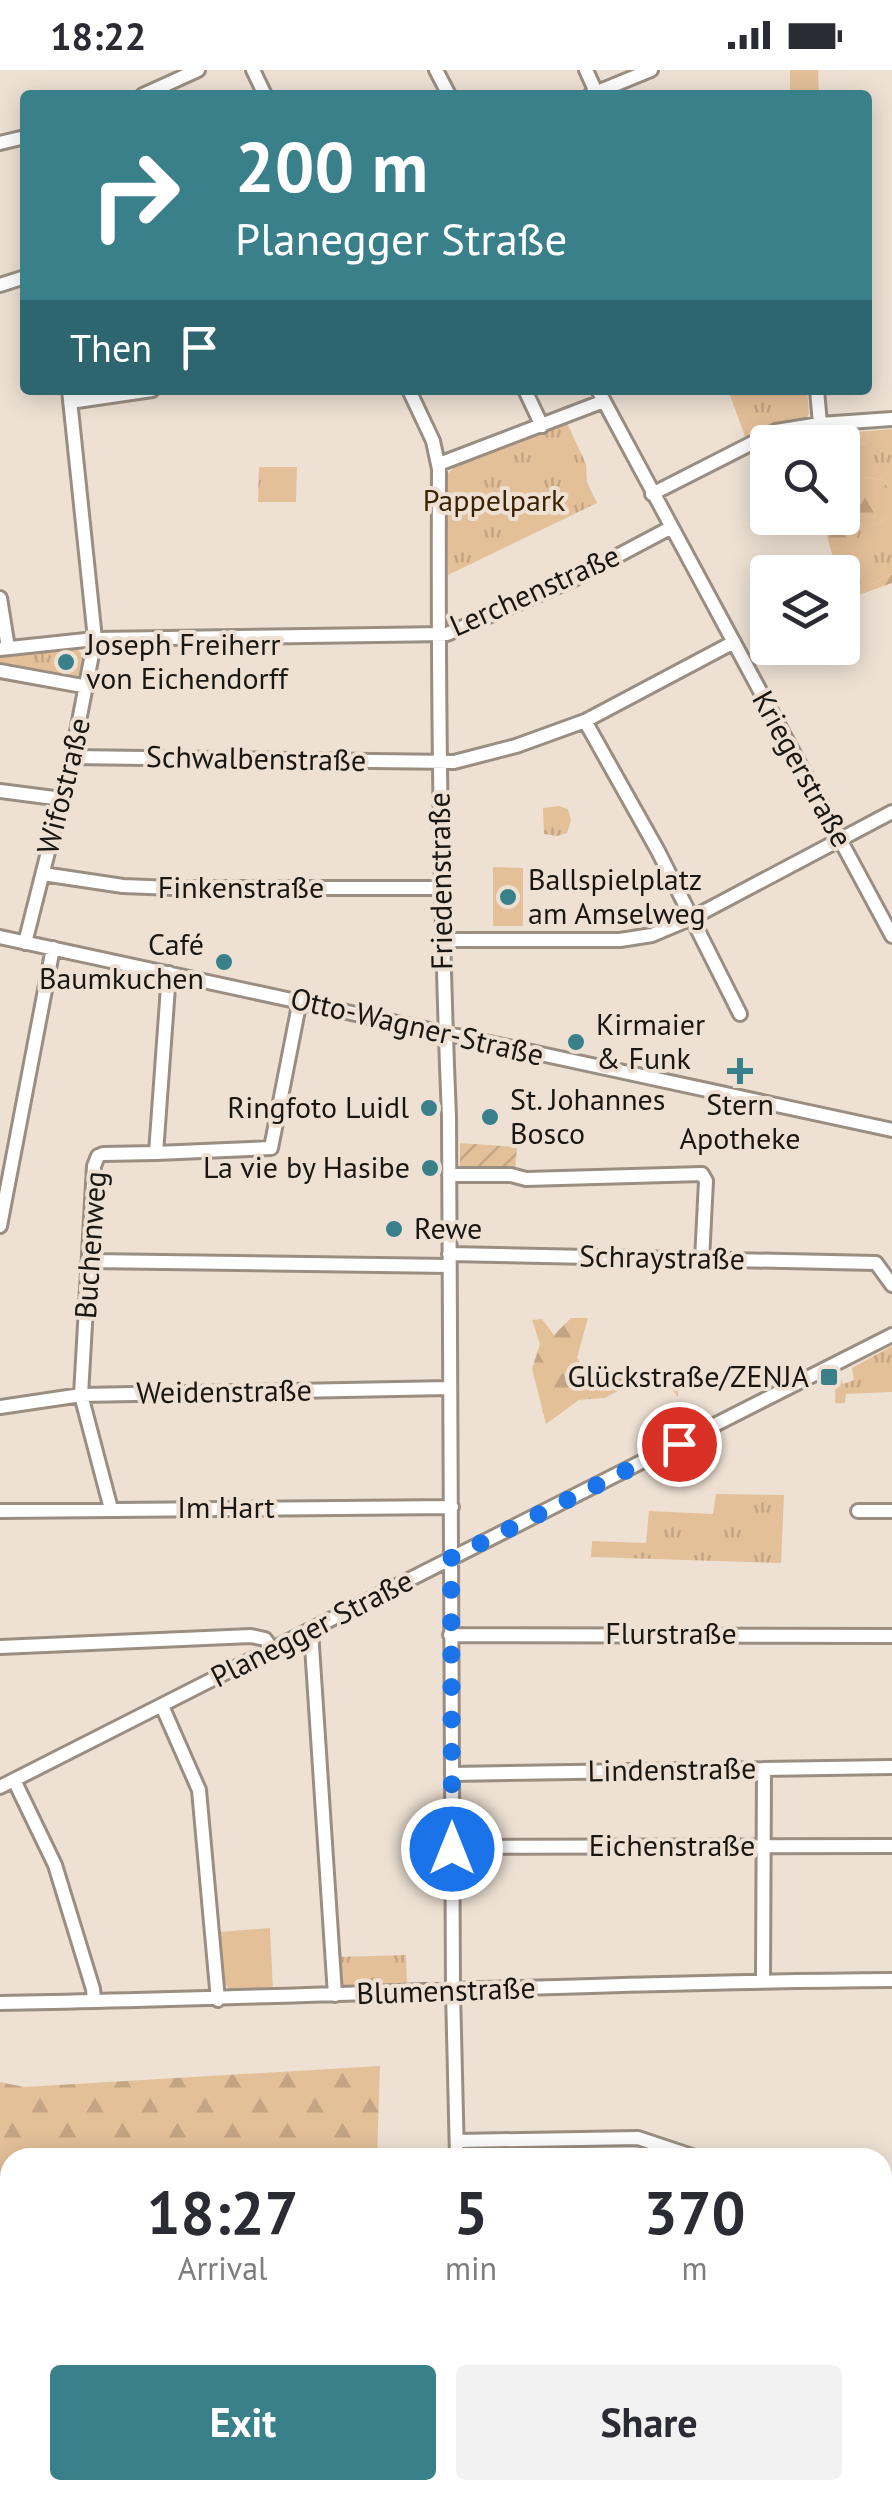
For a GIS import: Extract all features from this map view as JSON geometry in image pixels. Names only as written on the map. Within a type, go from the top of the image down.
[{"type":"street","points":[[154,90],[198,70]]},
{"type":"street","points":[[601,90],[652,70]]},
{"type":"street","name":"Friedenstraße","points":[[411,395],[439,464],[438,762],[449,1176],[457,2148]]},
{"type":"street","points":[[527,395],[542,426]]},
{"type":"street","points":[[817,395],[820,424]]},
{"type":"street","name":"Wifostraße","points":[[24,942],[72,757],[95,639],[69,396]]},
{"type":"street","points":[[439,464],[542,426],[601,396]]},
{"type":"street","name":"Kriegerstraße","points":[[601,396],[892,936]]},
{"type":"street","points":[[652,494],[776,431],[892,420]]},
{"type":"street","name":"Lerchenstraße","points":[[4,648],[95,639],[438,634],[462,628],[572,580],[670,528]]},
{"type":"street","points":[[0,598],[4,648]]},
{"type":"street","name":"Schwalbenstraße","points":[[72,757],[438,762],[494,753],[585,721],[734,642]]},
{"type":"street","points":[[0,671],[88,687]]},
{"type":"street","points":[[585,721],[658,852],[740,1014]]},
{"type":"street","points":[[0,791],[62,799]]},
{"type":"street","points":[[442,940],[628,940],[662,932],[892,812]]},
{"type":"street","name":"Finkenstraße","points":[[43,874],[166,888],[440,888]]},
{"type":"street","name":"Otto-Wagner-Straße","points":[[0,937],[892,1130]]},
{"type":"street","points":[[0,1226],[53,948]]},
{"type":"street","points":[[169,973],[156,1153],[271,1148],[300,1000]]},
{"type":"street","name":"Buchenweg","points":[[110,1509],[80,1395],[94,1166],[98,1156],[156,1153]]},
{"type":"street","points":[[449,1176],[592,1178],[700,1174],[706,1180],[702,1260]]},
{"type":"street","name":"Schraystraße","points":[[89,1261],[884,1261],[892,1285]]},
{"type":"street","name":"Planegger Straße","points":[[5,1782],[311,1632],[892,1335]]},
{"type":"street","name":"Weidenstraße","points":[[0,1407],[80,1395],[449,1388]]},
{"type":"street","name":"Im Hart","points":[[0,1510],[452,1507]]},
{"type":"street","points":[[858,1511],[892,1512]]},
{"type":"street","points":[[311,1632],[335,1995]]},
{"type":"street","name":"Flurstraße","points":[[450,1635],[892,1636]]},
{"type":"street","points":[[0,1647],[257,1636],[265,1638],[273,1650]]},
{"type":"street","points":[[162,1706],[199,1790],[218,2000]]},
{"type":"street","name":"Lindenstraße","points":[[452,1774],[892,1767]]},
{"type":"street","points":[[763,1981],[764,1769]]},
{"type":"street","points":[[5,1782],[60,1878],[94,2001]]},
{"type":"street","name":"Eichenstraße","points":[[452,1847],[892,1846]]},
{"type":"street","name":"Blumenstraße","points":[[0,2003],[892,1980]]},
{"type":"street","points":[[457,2141],[638,2138],[668,2148]]},
{"type":"green space","points":[[790,70],[818,70],[819,90],[790,90]]},
{"type":"green space","points":[[730,395],[807,395],[807,417],[776,425],[750,425],[750,437],[746,439]]},
{"type":"green space","name":"Pappelpark","points":[[567,423],[586,464],[587,482],[597,503],[448,575],[446,475],[456,466]]},
{"type":"green space","points":[[892,429],[892,574],[866,587],[860,584],[860,555],[856,555],[855,541],[862,525],[875,525],[891,515],[891,493],[883,480],[862,477],[860,473],[860,444],[868,443],[869,431]]},
{"type":"green space","points":[[869,431],[868,443],[860,444],[860,432]]},
{"type":"green space","points":[[860,444],[862,477],[883,480],[891,492],[891,515],[875,525],[866,587],[892,574],[892,583],[860,595],[860,555],[832,555],[827,535],[860,535]]},
{"type":"green space","points":[[259,467],[297,467],[296,502],[258,502]]},
{"type":"green space","points":[[77,649],[83,655],[79,680],[0,667],[0,656]]},
{"type":"green space","points":[[543,808],[568,809],[571,820],[567,833],[544,834]]},
{"type":"green space","name":"Ballspielplatz am Amselweg","points":[[493,867],[523,868],[523,926],[493,926]]},
{"type":"green space","points":[[460,1143],[517,1147],[515,1170],[460,1171]]},
{"type":"green space","points":[[571,1318],[588,1318],[577,1358],[584,1367],[580,1389],[599,1388],[600,1376],[684,1381],[685,1386],[678,1387],[678,1397],[671,1388],[636,1381],[605,1398],[579,1400],[546,1424],[532,1369],[540,1344],[532,1320],[542,1319],[554,1335]]},
{"type":"green space","points":[[892,1346],[892,1392],[846,1394],[845,1403],[835,1403],[839,1373],[843,1384],[854,1380],[852,1368]]},
{"type":"green space","points":[[716,1494],[784,1495],[781,1563],[591,1557],[592,1541],[646,1543],[649,1511],[713,1514]]},
{"type":"green space","points":[[270,1928],[273,1991],[232,1992],[224,1983],[220,1932]]},
{"type":"green space","points":[[406,1955],[407,1987],[340,1990],[338,1957]]},
{"type":"green space","points":[[380,2066],[377,2148],[0,2148],[0,2082],[24,2087]]},
{"type":"place","name":"Joseph Freiherr von Eichendorff","points":[[66,662]]},
{"type":"place","name":"Ballspielplatz am Amselweg","points":[[508,897]]},
{"type":"place","name":"Café Baumkuchen","points":[[224,962]]},
{"type":"place","name":"Kirmaier & Funk","points":[[576,1042]]},
{"type":"place","name":"Stern Apotheke","points":[[740,1071]]},
{"type":"place","name":"Ringfoto Luidl","points":[[429,1108]]},
{"type":"place","name":"St. Johannes Bosco","points":[[490,1117]]},
{"type":"place","name":"La vie by Hasibe","points":[[430,1168]]},
{"type":"place","name":"Rewe","points":[[394,1229]]},
{"type":"place","name":"Glückstraße/ZENJA","points":[[829,1377]]},
{"type":"route","points":[[452,1849],[451,1558],[679,1444]]}]
